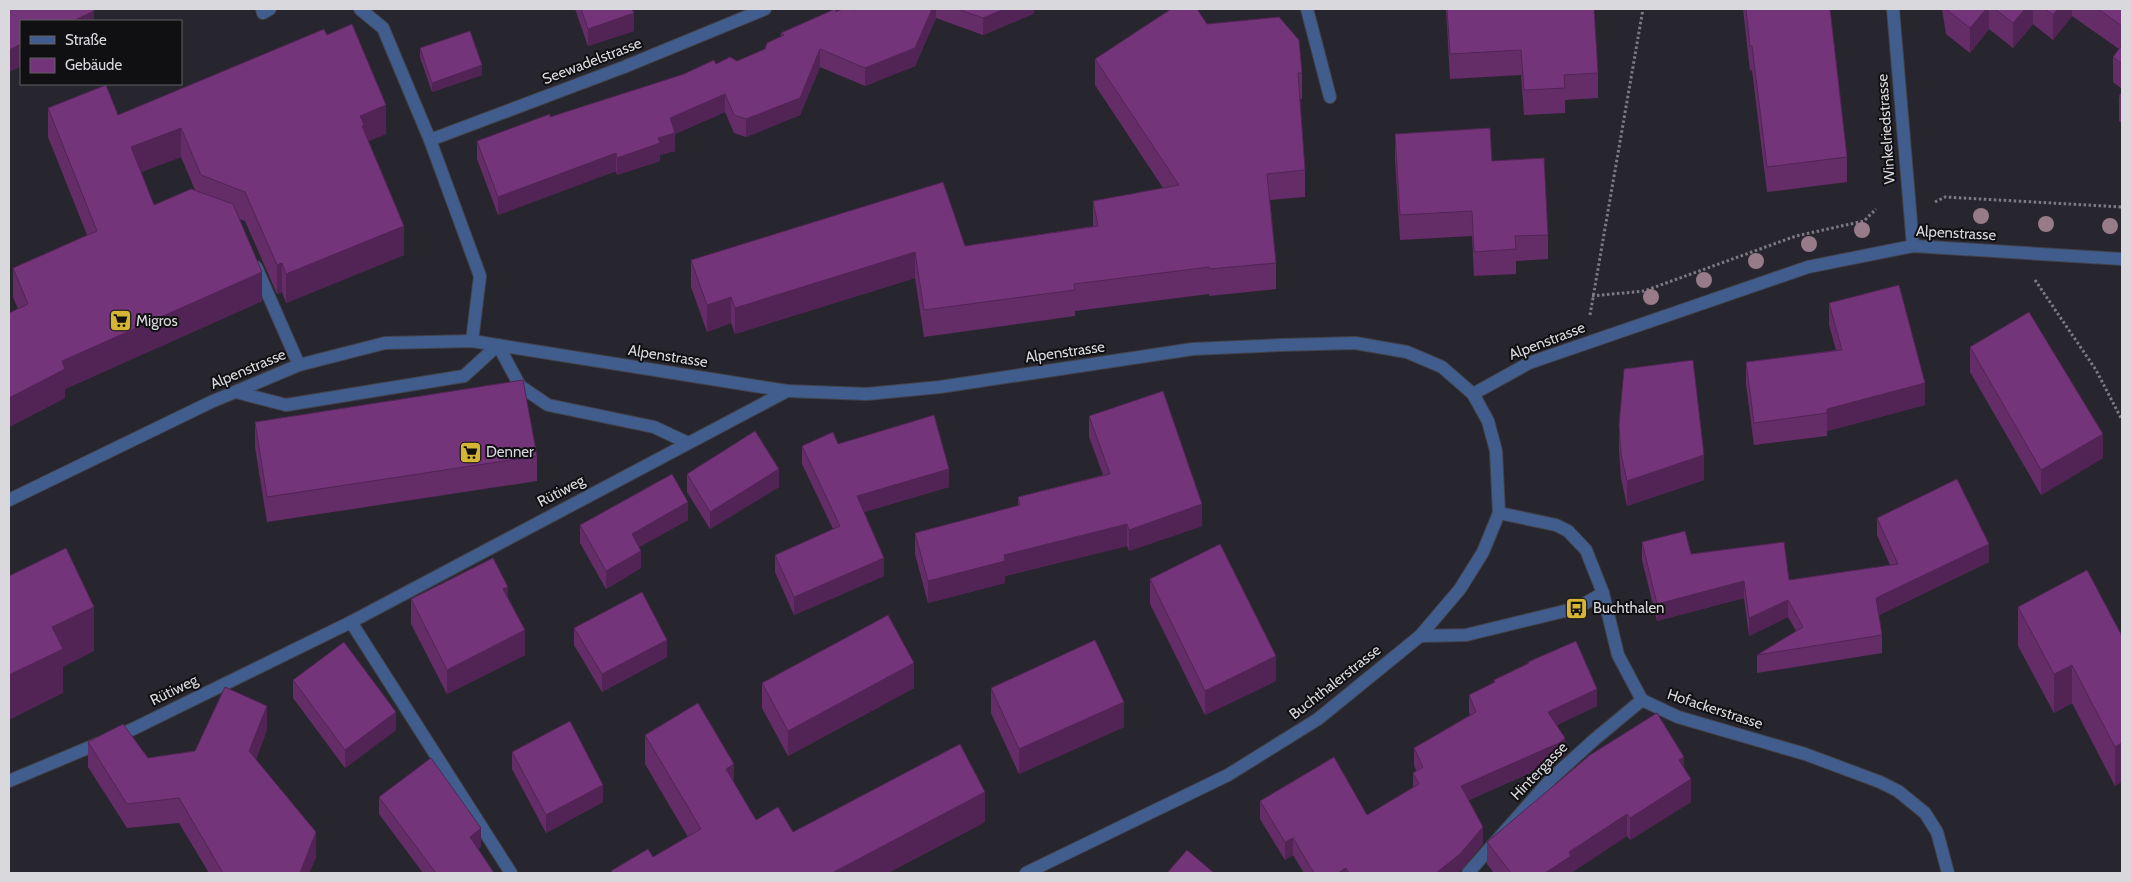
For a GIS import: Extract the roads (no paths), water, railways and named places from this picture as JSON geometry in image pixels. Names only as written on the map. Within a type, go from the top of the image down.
[{"type":"street","points":[[360,9],[383,28],[430,140],[480,276],[472,341]]},
{"type":"street","name":"Seewadelstrasse","points":[[430,140],[624,67],[765,9]]},
{"type":"street","points":[[1307,9],[1330,97]]},
{"type":"street","name":"Winkelriedstrasse","points":[[1893,9],[1912,246]]},
{"type":"street","name":"Alpenstrasse","points":[[9,500],[211,402],[299,365],[385,343],[472,341],[787,391],[867,394],[940,387],[1193,349],[1355,343],[1406,352],[1442,367],[1473,394],[1529,363],[1808,267],[1912,246],[2122,259]]},
{"type":"street","points":[[250,253],[299,365]]},
{"type":"street","points":[[236,392],[286,405],[464,376],[498,345],[520,386],[548,405],[654,427],[688,443]]},
{"type":"street","name":"Rütiweg","points":[[9,781],[133,729],[351,622],[787,391]]},
{"type":"street","name":"Buchthalerstrasse","points":[[1026,873],[1228,775],[1318,719],[1420,636],[1460,589],[1483,552],[1499,514],[1496,451],[1488,421],[1473,394]]},
{"type":"street","points":[[1499,514],[1543,522],[1568,531],[1586,550],[1603,593],[1618,655],[1642,700]]},
{"type":"street","points":[[1420,636],[1466,635],[1576,608],[1603,593]]},
{"type":"street","points":[[351,622],[511,873]]},
{"type":"street","name":"Hintergasse","points":[[1468,873],[1552,778],[1594,739],[1642,700]]},
{"type":"street","name":"Hofackerstrasse","points":[[1642,700],[1678,717],[1805,754],[1898,791],[1925,813],[1937,832],[1948,873]]},
{"type":"place","name":"Migros","points":[[120,321]]},
{"type":"place","name":"Denner","points":[[470,452]]},
{"type":"place","name":"Buchthalen","points":[[1577,608]]}]
